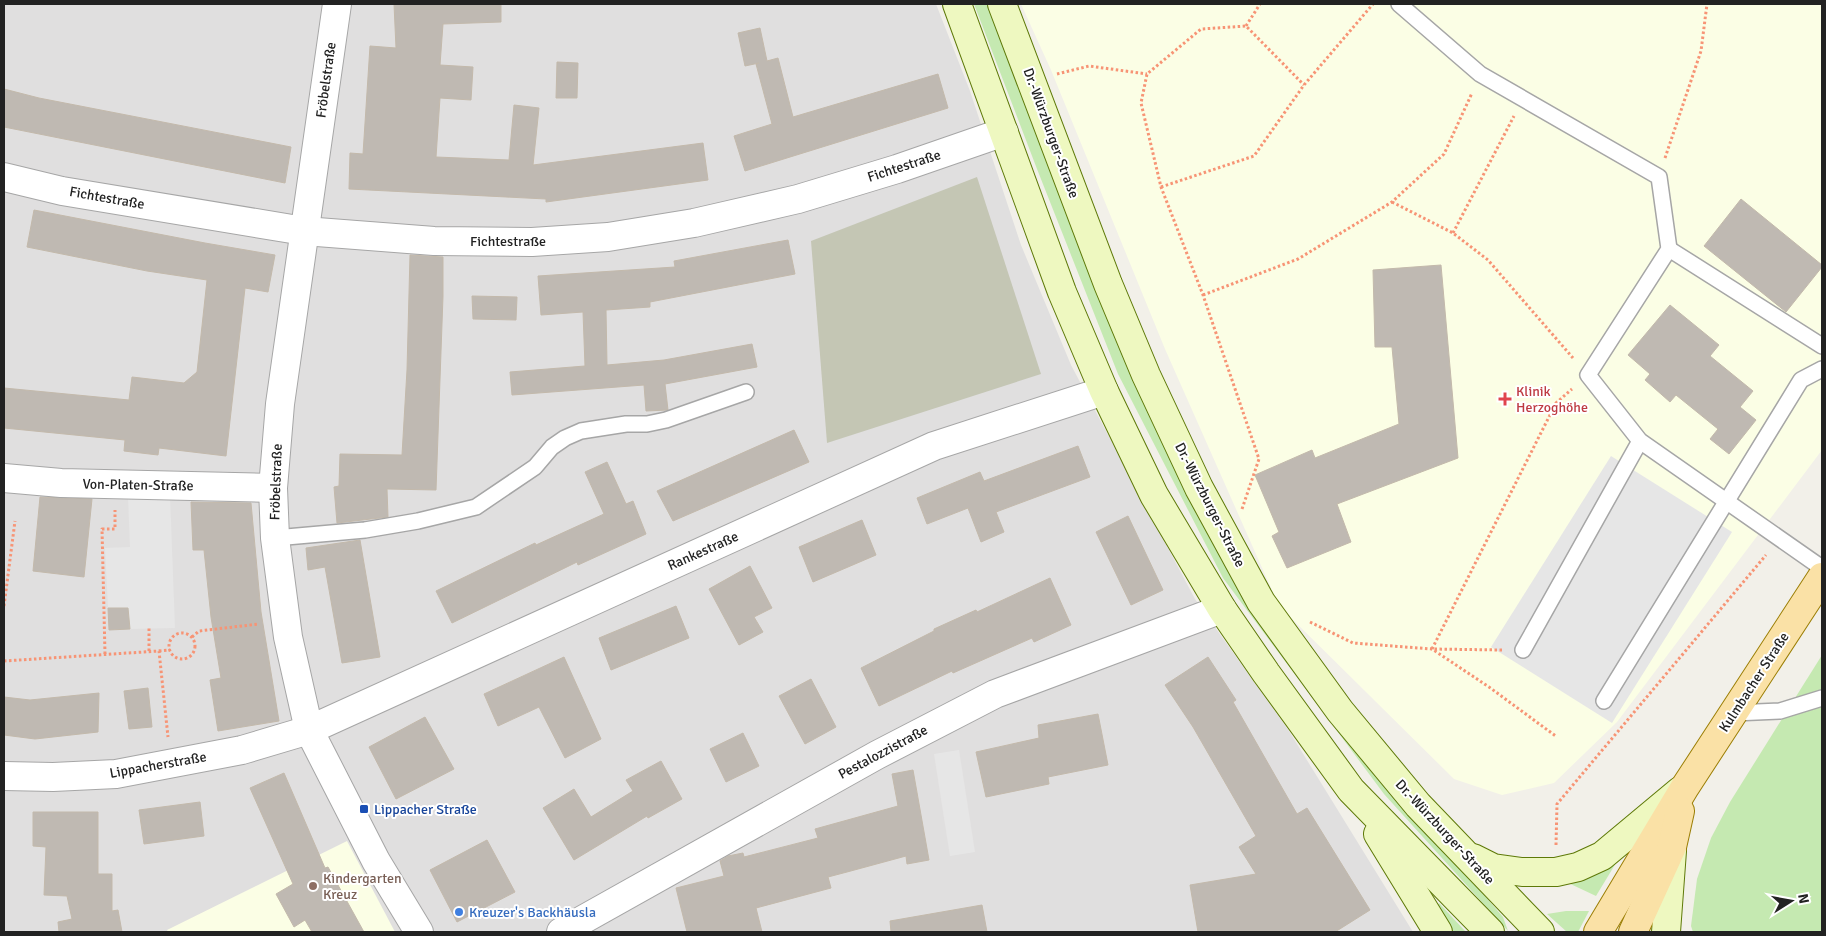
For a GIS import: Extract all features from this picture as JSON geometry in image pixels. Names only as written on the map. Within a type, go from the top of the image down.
[{"type":"main road","points":[[957,4],[1062,292],[1104,391],[1154,495],[1222,609],[1351,790],[1433,930]]},
{"type":"main road","name":"Dr.-Würzburger-Straße","points":[[1002,4],[1033,81],[1079,210],[1146,375],[1198,488],[1261,602],[1340,711],[1418,805],[1540,932]]},
{"type":"main road","name":"Kulmbacher Straße","points":[[1598,932],[1686,787],[1822,577]]},
{"type":"main road","points":[[1465,854],[1493,868],[1522,872],[1556,872],[1578,867],[1602,856],[1686,787]]},
{"type":"main road","name":"Kulmbacher Straße","points":[[1633,932],[1672,847],[1686,787]]},
{"type":"main road","points":[[1351,790],[1490,932]]},
{"type":"main road","points":[[1666,932],[1672,847]]},
{"type":"street","name":"Fröbelstraße","points":[[337,4],[280,404],[273,488],[275,538],[286,620],[309,730],[376,861],[419,932]]},
{"type":"street","name":"Fichtestraße","points":[[4,177],[62,191],[304,231],[434,241],[532,242],[608,237],[694,223],[798,199],[897,169],[1004,132]]},
{"type":"street","name":"Rankestraße","points":[[309,730],[934,446],[1104,391]]},
{"type":"street","name":"Von-Platen-Straße","points":[[4,478],[61,483],[273,488]]},
{"type":"street","name":"Pestalozzistraße","points":[[562,932],[877,755],[995,694],[1222,609]]},
{"type":"street","name":"Lippacherstraße","points":[[4,776],[53,777],[116,774],[242,750],[309,730]]},
{"type":"lane","points":[[1399,4],[1480,74],[1659,177],[1669,249],[1588,375],[1640,442],[1822,568]]},
{"type":"lane","points":[[1669,249],[1822,346]]},
{"type":"lane","points":[[1604,700],[1801,380],[1822,369]]},
{"type":"lane","points":[[275,538],[365,530],[418,521],[476,507],[536,467],[552,447],[573,434],[626,424],[647,424],[746,392]]},
{"type":"lane","points":[[1523,650],[1640,442]]},
{"type":"lane","points":[[1734,713],[1780,711],[1822,698]]},
{"type":"path","points":[[1246,26],[1260,4]]},
{"type":"path","points":[[1161,187],[1254,156],[1304,85],[1372,4]]},
{"type":"path","points":[[1659,177],[1701,51],[1706,4]]},
{"type":"path","points":[[1245,518],[1242,509],[1259,459],[1203,295],[1161,187],[1141,103],[1147,74],[1201,29],[1246,26],[1304,85]]},
{"type":"path","points":[[1033,81],[1089,66],[1147,74]]},
{"type":"path","points":[[1203,295],[1298,259],[1392,202],[1444,154],[1480,74]]},
{"type":"path","points":[[1453,233],[1512,119]]},
{"type":"path","points":[[1392,202],[1453,233],[1488,260],[1588,375],[1556,402],[1432,649]]},
{"type":"path","points":[[105,654],[102,529],[115,529],[116,485]]},
{"type":"path","points":[[4,606],[15,520]]},
{"type":"path","points":[[1556,872],[1557,804],[1779,539]]},
{"type":"path","points":[[1304,619],[1353,643],[1432,649],[1523,650]]},
{"type":"path","points":[[192,637],[199,632],[286,620]]},
{"type":"path","points":[[149,626],[149,651]]},
{"type":"path","points":[[184,633],[192,637],[196,645],[194,653],[187,658],[179,658],[172,654],[170,641],[175,634],[184,633]]},
{"type":"path","points":[[1432,649],[1489,687],[1557,737]]},
{"type":"path","points":[[4,661],[170,650]]},
{"type":"path","points":[[159,651],[170,763]]},
{"type":"shaded area","points":[[4,4],[936,4],[970,91],[1021,245],[1071,365],[1195,599],[1289,731],[1413,932],[4,932]]},
{"type":"shaded area","name":"Klinik Herzoghöhe","points":[[1021,4],[1822,4],[1822,450],[1617,722],[1554,783],[1502,795],[1454,779],[1279,606],[1165,349],[1051,70]]},
{"type":"shaded area","points":[[977,177],[1041,374],[827,443],[811,241]]},
{"type":"shaded area","points":[[1611,456],[1732,532],[1612,723],[1491,647]]},
{"type":"shaded area","points":[[170,495],[175,628],[130,629],[128,608],[108,608],[105,548],[130,547],[128,497]]},
{"type":"shaded area","points":[[959,750],[975,852],[950,856],[934,754]]},
{"type":"shaded area","name":"Kindergarten Kreuz","points":[[347,841],[395,932],[168,932],[167,930]]},
{"type":"green space","points":[[974,4],[993,4],[1136,368],[1378,772],[1503,917],[1508,931],[1384,794],[1223,578],[1118,374]]},
{"type":"green space","points":[[1822,655],[1822,932],[1693,932],[1691,926],[1697,879],[1711,838],[1730,802]]},
{"type":"green space","points":[[1612,860],[1616,863],[1596,896],[1562,880]]},
{"type":"green space","points":[[1439,903],[1466,932],[1449,932],[1435,909]]},
{"type":"green space","points":[[1566,911],[1589,911],[1578,932],[1567,932],[1547,914]]},
{"type":"building","points":[[394,4],[501,4],[501,22],[443,24],[440,65],[473,67],[471,100],[440,98],[436,157],[509,160],[514,105],[539,108],[533,165],[703,143],[708,180],[546,202],[546,199],[349,189],[350,153],[363,154],[370,46],[396,48]]},
{"type":"building","points":[[760,28],[767,61],[778,58],[793,117],[938,74],[948,108],[745,171],[734,136],[772,124],[756,64],[759,63],[745,66],[738,33]]},
{"type":"building","points":[[557,62],[578,63],[577,98],[556,98]]},
{"type":"building","points":[[4,89],[39,98],[291,147],[285,183],[4,127]]},
{"type":"building","points":[[1741,199],[1822,265],[1786,312],[1704,246]]},
{"type":"building","points":[[34,210],[275,255],[268,292],[245,288],[226,456],[159,448],[158,455],[124,451],[125,440],[4,428],[4,388],[129,400],[132,377],[184,383],[197,372],[207,280],[147,271],[27,247]]},
{"type":"building","points":[[788,240],[795,274],[650,302],[650,307],[606,310],[607,365],[664,360],[752,344],[757,367],[665,384],[668,410],[646,411],[644,385],[512,395],[510,372],[585,366],[583,312],[541,315],[538,276],[675,267],[674,261]]},
{"type":"building","points":[[410,255],[443,257],[436,490],[387,489],[388,517],[337,523],[334,487],[339,486],[340,454],[402,455],[407,370]]},
{"type":"building","points":[[1441,265],[1458,458],[1337,504],[1351,542],[1287,568],[1272,536],[1279,532],[1255,475],[1312,450],[1315,458],[1399,424],[1392,347],[1375,347],[1373,270]]},
{"type":"building","points":[[472,296],[517,297],[516,320],[473,319]]},
{"type":"building","points":[[1670,305],[1719,345],[1710,356],[1753,391],[1740,407],[1756,420],[1729,454],[1710,439],[1718,429],[1676,395],[1670,402],[1645,380],[1650,374],[1628,355]]},
{"type":"building","points":[[794,430],[809,462],[673,521],[657,491]]},
{"type":"building","points":[[1078,446],[1090,477],[996,512],[1004,532],[981,542],[968,508],[927,524],[917,498],[980,472],[984,481]]},
{"type":"building","points":[[607,462],[626,504],[633,501],[646,534],[578,565],[577,562],[452,623],[436,591],[535,543],[536,545],[604,514],[585,472]]},
{"type":"building","points":[[40,497],[92,499],[84,577],[33,571]]},
{"type":"building","points":[[191,502],[251,503],[261,612],[279,721],[218,731],[210,680],[221,678],[211,617],[204,550],[193,550]]},
{"type":"building","points":[[1128,516],[1163,590],[1131,605],[1096,532]]},
{"type":"building","points":[[862,520],[876,555],[813,582],[799,547]]},
{"type":"building","points":[[360,540],[380,657],[342,663],[325,567],[308,570],[306,548]]},
{"type":"building","points":[[750,566],[772,608],[754,617],[763,632],[739,645],[709,589]]},
{"type":"building","points":[[1050,578],[1071,625],[1034,642],[1032,638],[953,673],[952,671],[879,706],[861,668],[934,631],[934,629],[976,610],[977,612]]},
{"type":"building","points":[[676,606],[689,638],[611,670],[599,638]]},
{"type":"building","points":[[108,608],[128,608],[130,629],[109,630]]},
{"type":"building","points":[[564,657],[601,739],[565,758],[539,707],[498,726],[484,694]]},
{"type":"building","points":[[1208,657],[1236,700],[1233,702],[1297,814],[1307,808],[1370,910],[1335,932],[1198,932],[1190,885],[1256,874],[1239,847],[1256,836],[1193,727],[1165,685]]},
{"type":"building","points":[[811,679],[836,727],[805,744],[779,696]]},
{"type":"building","points":[[148,688],[152,727],[129,729],[124,691]]},
{"type":"building","points":[[99,693],[98,732],[35,739],[4,735],[4,697],[30,700]]},
{"type":"building","points":[[1098,714],[1108,765],[1048,777],[1049,784],[986,797],[976,752],[1039,738],[1038,725]]},
{"type":"building","points":[[425,717],[454,769],[396,799],[369,747]]},
{"type":"building","points":[[743,733],[759,766],[726,782],[710,749]]},
{"type":"building","points":[[661,761],[682,799],[648,818],[647,816],[574,860],[543,808],[574,789],[591,817],[633,791],[626,780]]},
{"type":"building","points":[[913,770],[929,860],[907,864],[906,856],[828,877],[831,888],[756,908],[762,932],[687,932],[676,888],[724,876],[720,861],[728,856],[743,853],[744,857],[818,838],[815,829],[898,806],[892,774]]},
{"type":"building","points":[[284,773],[325,868],[328,867],[364,932],[312,932],[305,920],[294,927],[276,894],[293,884],[250,788]]},
{"type":"building","points":[[200,802],[204,836],[144,844],[139,810]]},
{"type":"building","points":[[33,812],[98,812],[98,874],[112,874],[112,911],[118,910],[122,932],[59,932],[58,922],[72,919],[67,896],[44,895],[46,847],[33,846]]},
{"type":"building","points":[[487,840],[515,892],[457,922],[430,870]]},
{"type":"building","points":[[982,905],[987,932],[891,932],[890,921]]},
{"type":"place","name":"Klinik Herzoghöhe","points":[[1505,399]]},
{"type":"place","name":"Lippacher Straße","points":[[364,809]]},
{"type":"place","name":"Kindergarten Kreuz","points":[[313,886]]},
{"type":"place","name":"Kreuzer's Backhäusla","points":[[459,912]]}]
